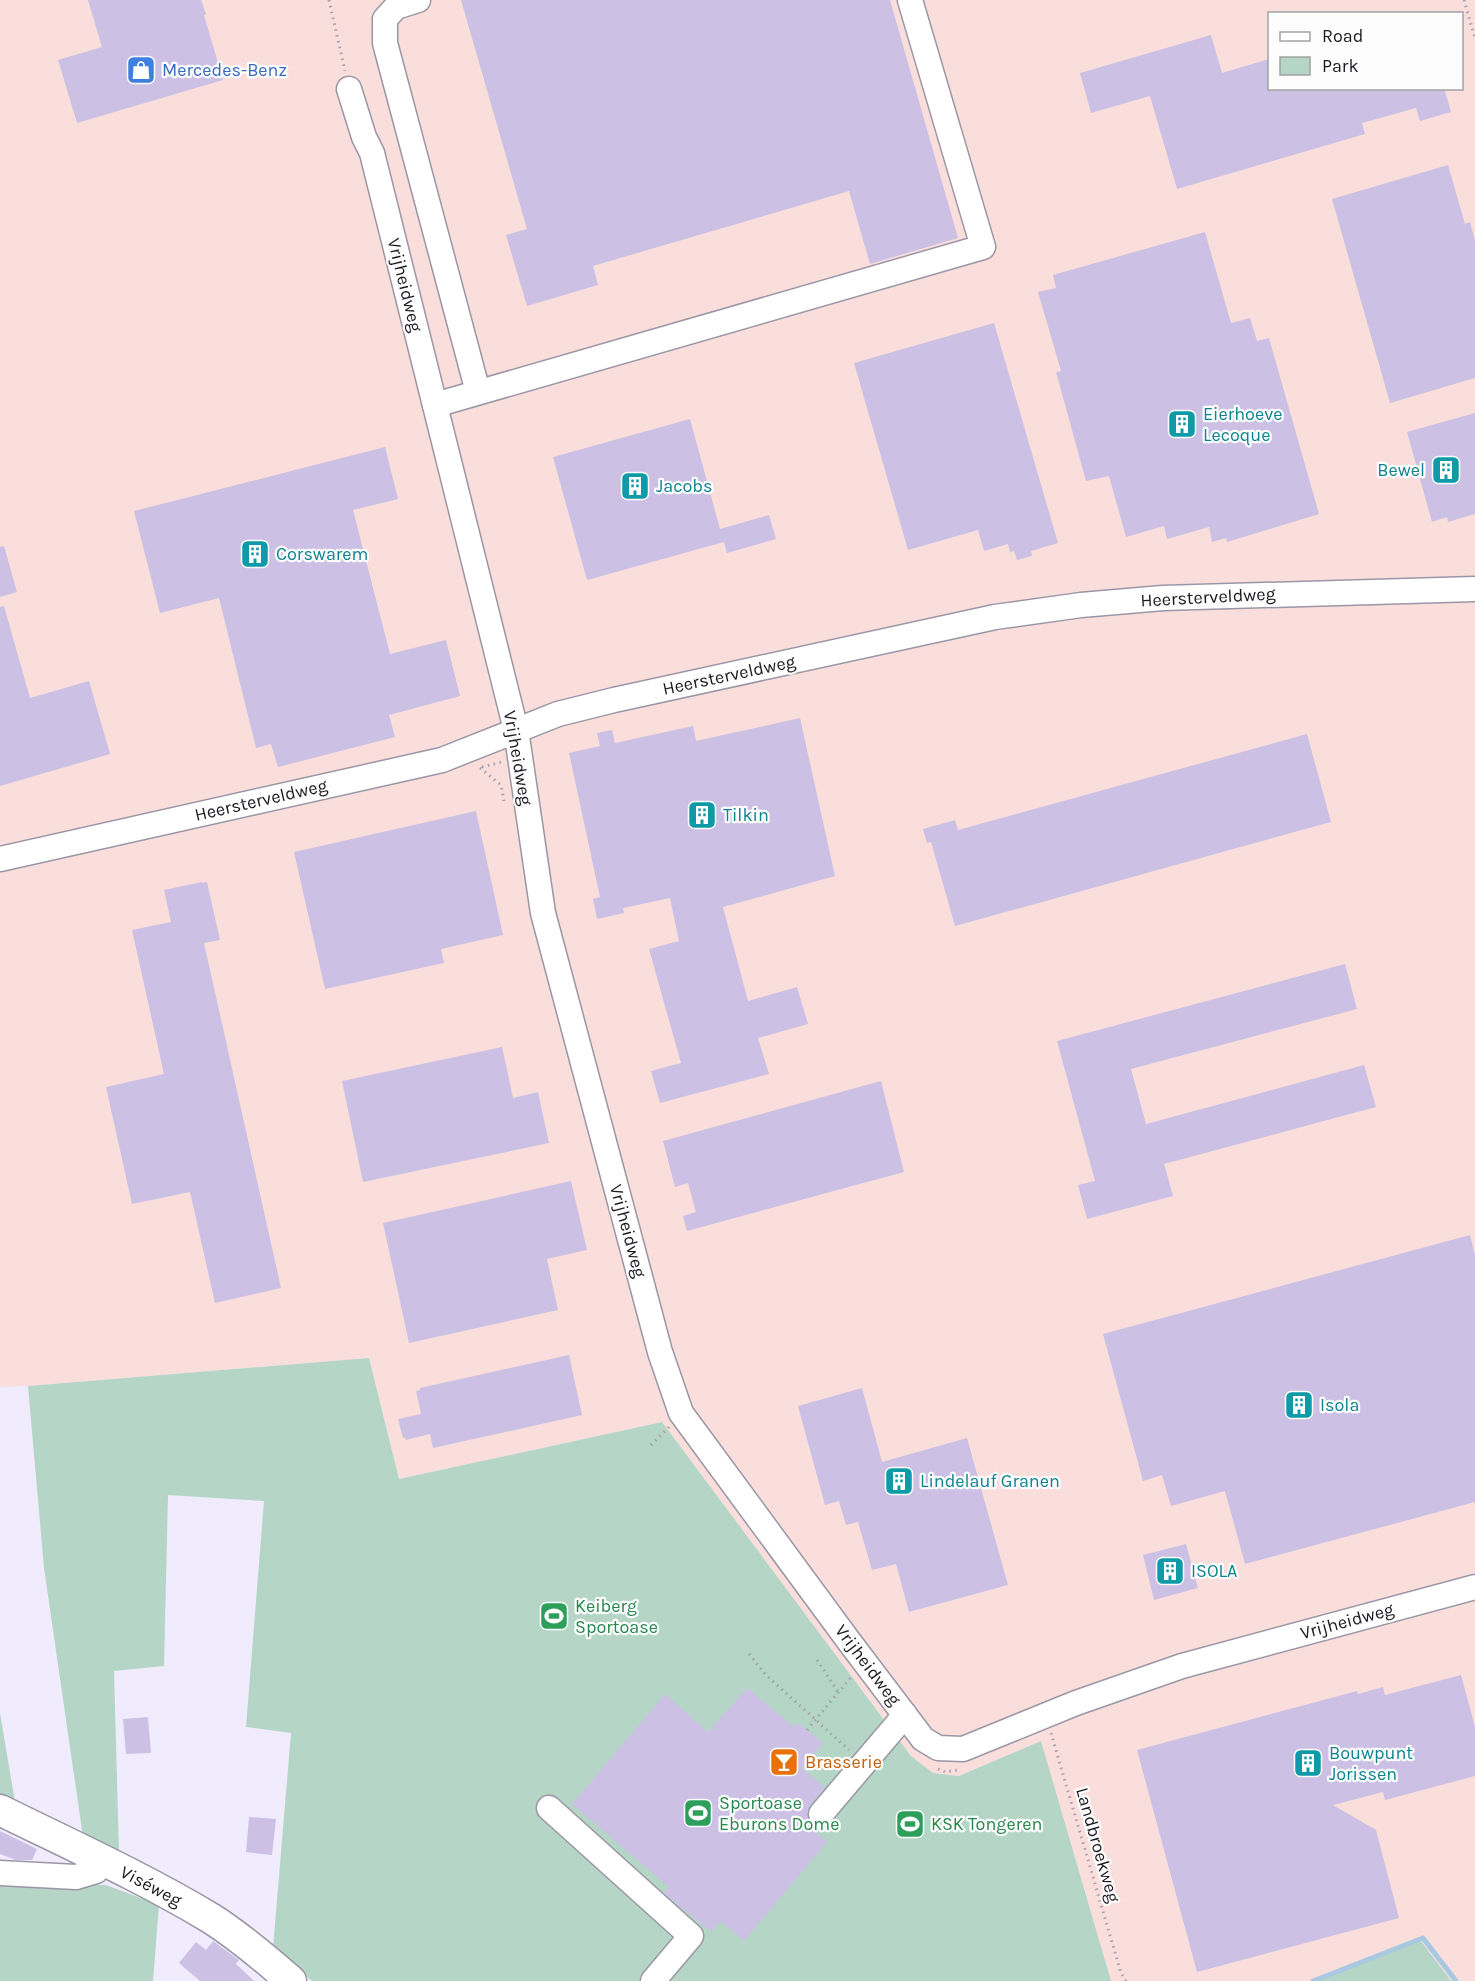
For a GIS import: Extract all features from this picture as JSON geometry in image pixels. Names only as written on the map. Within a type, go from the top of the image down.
[{"type":"main road","name":"Viséweg","points":[[0,1810],[103,1861],[213,1920],[249,1945],[291,1981]]},
{"type":"street","points":[[418,0],[396,7],[385,19],[386,43],[478,392]]},
{"type":"street","points":[[435,405],[983,247],[910,0]]},
{"type":"street","name":"Vrijheidweg","points":[[349,89],[364,137],[372,153],[516,730],[543,913],[660,1352],[681,1413],[848,1640],[923,1739],[938,1748],[963,1749],[1182,1666],[1475,1587]]},
{"type":"street","name":"Heersterveldweg","points":[[0,859],[442,760],[558,714],[614,700],[995,617],[1081,605],[1163,598],[1475,589]]},
{"type":"street","points":[[821,1814],[906,1715]]},
{"type":"street","points":[[549,1808],[691,1936],[653,1981]]},
{"type":"street","points":[[0,1873],[76,1877],[96,1871],[103,1861]]},
{"type":"path","points":[[329,0],[349,89]]},
{"type":"path","points":[[1464,0],[1475,38]]},
{"type":"path","points":[[480,768],[501,785],[506,808]]},
{"type":"path","points":[[749,1654],[766,1675],[853,1753]]},
{"type":"path","points":[[817,1660],[838,1692]]},
{"type":"path","points":[[807,1730],[864,1660]]},
{"type":"path","name":"Landbroekweg","points":[[1047,1716],[1121,1973],[1126,1981]]},
{"type":"path","points":[[936,1768],[945,1772],[965,1769]]},
{"type":"shaded area","points":[[0,0],[1475,0],[1475,1981],[1451,1981],[1421,1941],[1315,1981],[1111,1981],[1041,1741],[959,1776],[933,1773],[911,1756],[662,1422],[399,1479],[369,1358],[0,1387]]},
{"type":"green space","name":"Keiberg Sportoase","points":[[369,1358],[399,1479],[662,1422],[911,1756],[933,1773],[959,1776],[1041,1741],[1111,1981],[312,1981],[273,1948],[291,1733],[246,1727],[264,1501],[168,1495],[164,1666],[114,1671],[119,1853],[83,1837],[44,1568],[28,1386]]},
{"type":"green space","points":[[0,1713],[15,1802],[0,1794]]},
{"type":"green space","points":[[0,1882],[106,1885],[159,1905],[153,1981],[0,1981]]},
{"type":"green space","points":[[1421,1941],[1451,1981],[1315,1981]]},
{"type":"building","name":"Mercedes-Benz","points":[[88,0],[201,0],[223,80],[77,123],[58,60],[102,47]]},
{"type":"building","points":[[461,0],[890,0],[958,238],[870,264],[849,191],[593,266],[598,285],[527,306],[506,235],[527,229]]},
{"type":"building","points":[[1211,35],[1222,73],[1268,59],[1268,90],[1445,90],[1451,112],[1420,121],[1416,108],[1362,123],[1365,134],[1177,189],[1150,96],[1091,113],[1080,73]]},
{"type":"building","points":[[1448,165],[1465,224],[1470,222],[1475,241],[1475,378],[1390,403],[1332,199]]},
{"type":"building","name":"Eierhoeve Lecoque","points":[[1205,232],[1231,323],[1250,318],[1257,341],[1269,338],[1319,514],[1227,542],[1226,538],[1212,542],[1209,527],[1167,539],[1164,526],[1126,537],[1109,476],[1086,481],[1056,372],[1061,371],[1038,292],[1056,288],[1053,275]]},
{"type":"building","points":[[994,323],[1058,543],[1031,551],[1032,556],[1017,560],[1014,551],[1010,552],[1008,544],[984,551],[978,530],[908,550],[854,363]]},
{"type":"building","name":"Bewel","points":[[1475,413],[1475,514],[1448,522],[1447,517],[1432,522],[1407,432]]},
{"type":"building","name":"Jacobs","points":[[690,419],[720,529],[769,515],[776,539],[727,553],[724,542],[587,580],[553,457]]},
{"type":"building","name":"Corswarem","points":[[385,447],[398,499],[353,510],[390,654],[446,640],[460,696],[389,715],[395,737],[278,767],[271,744],[256,748],[219,598],[160,613],[134,511]]},
{"type":"building","points":[[4,546],[17,592],[0,597],[0,547]]},
{"type":"building","points":[[4,606],[30,698],[89,681],[110,754],[0,786],[0,607]]},
{"type":"building","name":"Tilkin","points":[[800,718],[835,876],[723,907],[748,1001],[797,987],[808,1024],[758,1038],[769,1074],[660,1103],[651,1071],[681,1063],[649,949],[679,941],[670,898],[623,908],[624,913],[597,919],[593,899],[600,897],[569,753],[600,746],[597,733],[612,730],[615,743],[693,726],[696,741]]},
{"type":"building","points":[[1307,734],[1331,822],[955,926],[931,842],[927,843],[923,829],[955,820],[958,830]]},
{"type":"building","points":[[476,811],[503,935],[441,949],[444,963],[325,989],[294,852]]},
{"type":"building","points":[[207,882],[220,940],[204,943],[281,1288],[215,1303],[190,1192],[132,1204],[106,1087],[164,1074],[132,930],[171,922],[164,890]]},
{"type":"building","points":[[1345,964],[1357,1009],[1131,1069],[1146,1124],[1364,1065],[1376,1107],[1164,1164],[1173,1196],[1087,1219],[1078,1185],[1095,1181],[1057,1041]]},
{"type":"building","points":[[502,1047],[513,1098],[538,1092],[549,1143],[363,1182],[342,1081]]},
{"type":"building","points":[[881,1081],[904,1172],[687,1231],[683,1216],[696,1212],[688,1183],[675,1187],[663,1141]]},
{"type":"building","points":[[571,1181],[587,1250],[547,1259],[558,1310],[409,1343],[383,1223]]},
{"type":"building","name":"Isola","points":[[1470,1235],[1475,1255],[1475,1502],[1245,1564],[1225,1491],[1171,1506],[1162,1475],[1143,1481],[1103,1334]]},
{"type":"building","points":[[569,1355],[582,1415],[433,1448],[430,1434],[406,1440],[405,1437],[403,1438],[398,1419],[421,1414],[416,1391],[420,1388]]},
{"type":"building","name":"Lindelauf Granen","points":[[862,1388],[882,1462],[967,1438],[1008,1585],[909,1612],[896,1564],[872,1570],[858,1522],[846,1525],[839,1501],[825,1505],[798,1406]]},
{"type":"building","name":"ISOLA","points":[[1186,1544],[1198,1588],[1154,1600],[1143,1555]]},
{"type":"building","points":[[1461,1675],[1475,1727],[1475,1776],[1385,1800],[1383,1792],[1333,1805],[1376,1830],[1399,1918],[1197,1972],[1137,1750],[1357,1691],[1358,1694],[1383,1687],[1385,1695]]},
{"type":"building","name":"Sportoase Eburons Dome","points":[[747,1688],[794,1727],[798,1723],[823,1743],[802,1768],[825,1788],[810,1805],[807,1812],[808,1819],[804,1823],[827,1842],[744,1941],[720,1921],[711,1932],[664,1893],[669,1887],[572,1804],[665,1694],[708,1732]]},
{"type":"building","points":[[148,1717],[151,1753],[126,1754],[123,1719]]},
{"type":"building","points":[[249,1817],[276,1819],[272,1855],[246,1852]]},
{"type":"building","points":[[0,1831],[37,1849],[32,1860],[16,1860],[0,1854]]},
{"type":"building","points":[[213,1941],[239,1960],[236,1964],[254,1981],[200,1981],[179,1963],[196,1942],[206,1950]]},
{"type":"waterway","points":[[1313,1981],[1423,1938],[1456,1981]]},
{"type":"place","name":"Mercedes-Benz","points":[[141,70]]},
{"type":"place","name":"Eierhoeve Lecoque","points":[[1182,424]]},
{"type":"place","name":"Bewel","points":[[1446,470]]},
{"type":"place","name":"Jacobs","points":[[635,486]]},
{"type":"place","name":"Corswarem","points":[[255,554]]},
{"type":"place","name":"Tilkin","points":[[702,815]]},
{"type":"place","name":"Isola","points":[[1299,1405]]},
{"type":"place","name":"Lindelauf Granen","points":[[899,1481]]},
{"type":"place","name":"ISOLA","points":[[1170,1571]]},
{"type":"place","name":"Keiberg Sportoase","points":[[554,1616]]},
{"type":"place","name":"Brasserie","points":[[784,1762]]},
{"type":"place","name":"Bouwpunt Jorissen","points":[[1308,1763]]},
{"type":"place","name":"Sportoase Eburons Dome","points":[[698,1813]]},
{"type":"place","name":"KSK Tongeren","points":[[910,1824]]}]
